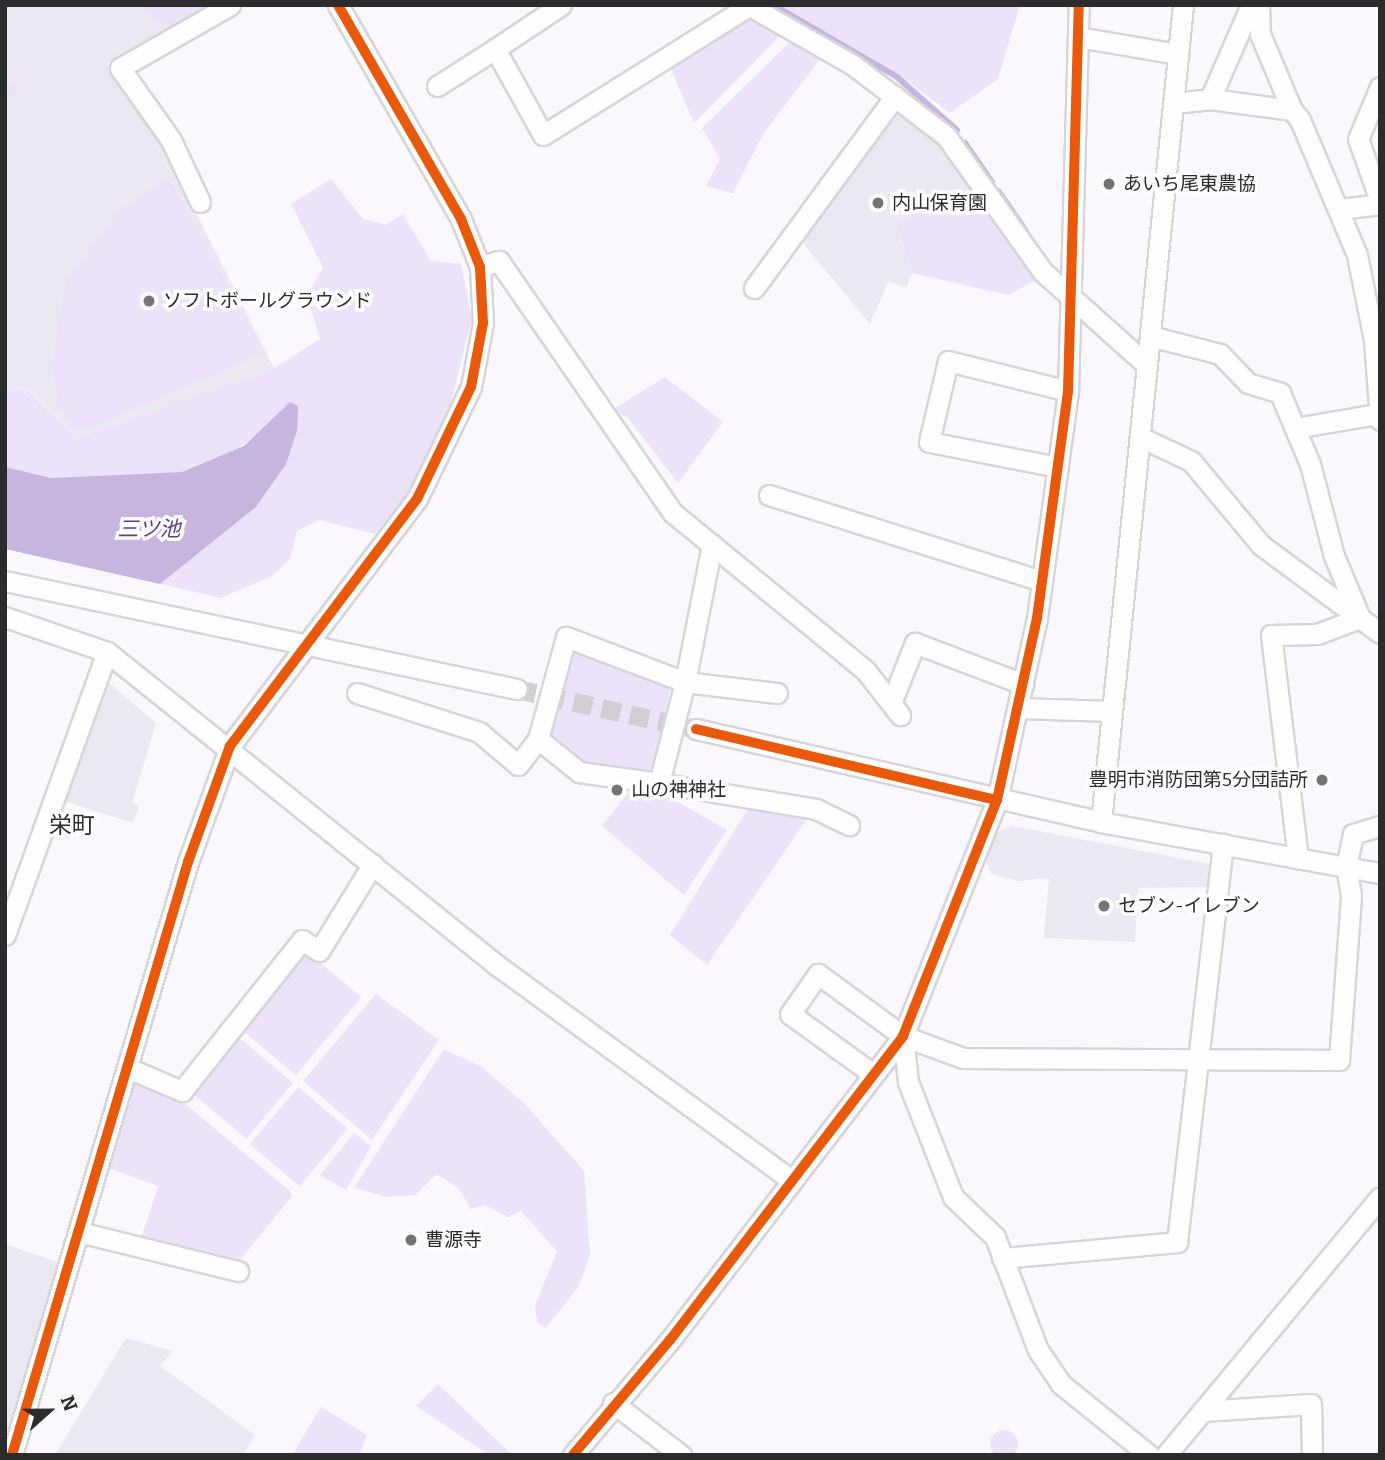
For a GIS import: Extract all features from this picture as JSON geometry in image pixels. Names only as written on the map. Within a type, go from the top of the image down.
[{"type":"street","points":[[200,202],[171,141],[120,68],[230,5]]},
{"type":"street","points":[[12,1455],[188,862],[230,746],[417,499],[471,387],[483,323],[480,267],[461,219],[338,5]]},
{"type":"street","points":[[437,86],[561,5]]},
{"type":"street","points":[[573,1455],[613,1403],[670,1340],[903,1036],[997,800],[1023,684],[1042,581],[1068,391],[1079,5]]},
{"type":"street","points":[[1101,822],[1183,5]]},
{"type":"street","points":[[1210,99],[1251,5]]},
{"type":"street","points":[[1259,5],[1261,34],[1292,110],[1340,209],[1377,340],[1379,417],[1295,428]]},
{"type":"street","points":[[495,48],[542,135],[748,6],[895,96],[946,136],[1043,272],[1146,364]]},
{"type":"street","points":[[1078,37],[1179,54]]},
{"type":"street","points":[[1340,209],[1380,202],[1358,139],[1380,87]]},
{"type":"street","points":[[754,288],[895,96]]},
{"type":"street","points":[[1174,103],[1210,99],[1292,110]]},
{"type":"street","points":[[480,267],[499,261],[638,468],[673,513],[866,671],[896,709],[915,643],[1023,684]]},
{"type":"street","points":[[1150,336],[1220,354],[1248,383],[1280,393],[1295,428],[1360,618]]},
{"type":"street","points":[[1058,467],[929,442],[948,361],[1068,391]]},
{"type":"street","points":[[1140,437],[1191,461],[1261,545],[1380,633]]},
{"type":"street","points":[[769,495],[1042,581]]},
{"type":"street","points":[[659,783],[685,682],[712,545]]},
{"type":"street","points":[[5,581],[310,642],[517,689]]},
{"type":"street","points":[[5,617],[107,652],[230,746],[498,966],[792,1180]]},
{"type":"street","points":[[1298,858],[1271,635],[1317,634],[1360,618]]},
{"type":"street","points":[[357,693],[479,732],[518,765],[538,739],[566,637],[685,682],[777,693]]},
{"type":"street","points":[[5,935],[107,652]]},
{"type":"street","points":[[1018,708],[1112,710]]},
{"type":"street","points":[[696,729],[1101,822],[1380,873]]},
{"type":"street","points":[[538,739],[579,772],[816,808],[849,825]]},
{"type":"street","points":[[873,1074],[790,1014],[818,974],[903,1036],[963,1058],[1203,1057],[1339,1060],[1351,895],[1346,867],[1353,834],[1380,826]]},
{"type":"street","points":[[1002,1258],[1177,1242],[1203,1057],[1223,844]]},
{"type":"street","points":[[128,1068],[182,1091],[302,940],[319,951],[373,864]]},
{"type":"street","points":[[903,1036],[908,1082],[953,1197],[995,1237],[1038,1350],[1061,1384],[1149,1455]]},
{"type":"street","points":[[1166,1455],[1380,1197]]},
{"type":"street","points":[[79,1232],[238,1271]]},
{"type":"street","points":[[613,1403],[681,1455]]},
{"type":"street","points":[[1202,1411],[1311,1404],[1312,1455]]},
{"type":"shaded area","points":[[5,5],[212,5],[108,62],[166,153],[274,368],[77,438],[30,391],[5,387]]},
{"type":"shaded area","points":[[140,5],[204,5],[166,28]]},
{"type":"shaded area","points":[[781,5],[1020,5],[998,79],[950,113],[899,75]]},
{"type":"shaded area","points":[[747,17],[778,31],[777,39],[694,123],[670,67]]},
{"type":"shaded area","points":[[791,41],[824,54],[763,134],[733,193],[706,186],[720,159],[702,128]]},
{"type":"shaded area","points":[[5,69],[19,92],[5,100]]},
{"type":"shaded area","name":"内山保育園","points":[[904,108],[943,142],[971,181],[896,224],[912,273],[907,287],[888,282],[870,324],[798,237],[889,111]]},
{"type":"shaded area","name":"ソフトボールグラウンド","points":[[169,178],[265,353],[78,433],[60,408],[52,367],[66,281],[120,209]]},
{"type":"shaded area","points":[[331,179],[363,219],[386,225],[403,214],[431,261],[461,264],[472,318],[445,426],[409,491],[375,534],[319,520],[297,531],[290,559],[272,576],[221,598],[160,584],[256,507],[286,464],[297,431],[267,426],[226,458],[182,472],[51,478],[5,467],[5,387],[29,391],[77,438],[274,368],[320,339],[307,296],[323,268],[291,204]]},
{"type":"shaded area","points":[[971,181],[1040,278],[1008,295],[912,273],[896,224]]},
{"type":"shaded area","points":[[665,377],[723,422],[678,483],[628,418],[612,410]]},
{"type":"shaded area","points":[[579,650],[671,684],[655,769],[646,775],[582,764],[549,735],[569,654]]},
{"type":"shaded area","points":[[108,682],[156,723],[132,803],[139,806],[133,823],[60,800]]},
{"type":"shaded area","points":[[631,789],[653,800],[667,796],[727,830],[684,895],[602,826]]},
{"type":"shaded area","points":[[749,807],[809,816],[707,965],[670,935]]},
{"type":"shaded area","points":[[1012,826],[1215,865],[1213,887],[1138,888],[1135,942],[1044,938],[1049,878],[1018,881],[992,874],[985,860],[998,832]]},
{"type":"shaded area","points":[[304,949],[361,997],[296,1075],[238,1027]]},
{"type":"shaded area","points":[[376,994],[439,1040],[372,1140],[303,1081]]},
{"type":"shaded area","points":[[235,1034],[293,1083],[246,1139],[188,1090]]},
{"type":"shaded area","points":[[444,1049],[482,1067],[523,1102],[584,1171],[590,1255],[579,1286],[546,1328],[537,1322],[535,1306],[557,1251],[521,1211],[508,1217],[484,1205],[471,1209],[459,1189],[437,1174],[415,1195],[387,1197],[354,1188]]},
{"type":"shaded area","points":[[134,1080],[172,1093],[289,1190],[292,1196],[237,1264],[140,1242],[158,1186],[105,1167]]},
{"type":"shaded area","points":[[298,1087],[348,1129],[300,1186],[250,1144]]},
{"type":"shaded area","points":[[354,1133],[371,1146],[346,1190],[320,1175]]},
{"type":"shaded area","points":[[5,1244],[60,1263],[5,1446]]},
{"type":"shaded area","points":[[126,1338],[173,1351],[160,1366],[255,1435],[243,1455],[55,1455]]},
{"type":"shaded area","points":[[438,1384],[512,1455],[489,1455],[416,1406]]},
{"type":"shaded area","points":[[321,1407],[367,1435],[359,1455],[292,1455]]},
{"type":"shaded area","points":[[1004,1430],[1014,1434],[1018,1444],[1014,1454],[1004,1458],[994,1454],[990,1444],[994,1434]]},
{"type":"water","name":"三ツ池","points":[[290,402],[298,406],[297,431],[286,464],[256,507],[160,584],[5,549],[5,467],[51,478],[182,472],[244,446]]},
{"type":"waterway","points":[[774,5],[897,77],[957,130]]},
{"type":"waterway","points":[[965,143],[992,182]]},
{"type":"waterway","points":[[999,192],[1026,231]]},
{"type":"tunnel","points":[[517,689],[696,729]]},
{"type":"cycle path","points":[[12,1455],[188,862],[230,746],[417,499],[471,387],[483,323],[480,267],[461,219],[338,5]]},
{"type":"cycle path","points":[[573,1455],[670,1340],[903,1036],[997,800],[1037,618],[1068,391],[1079,5]]},
{"type":"cycle path","points":[[696,729],[997,800]]},
{"type":"place","name":"あいち尾東農協","points":[[1109,184]]},
{"type":"place","name":"内山保育園","points":[[878,203]]},
{"type":"place","name":"ソフトボールグラウンド","points":[[149,301]]},
{"type":"place","name":"豊明市消防団第5分団詰所","points":[[1322,780]]},
{"type":"place","name":"山の神神社","points":[[617,790]]},
{"type":"place","name":"セブン-イレブン","points":[[1104,906]]},
{"type":"place","name":"曹源寺","points":[[411,1240]]},
{"type":"district","name":"栄町","points":[[72,825]]}]
